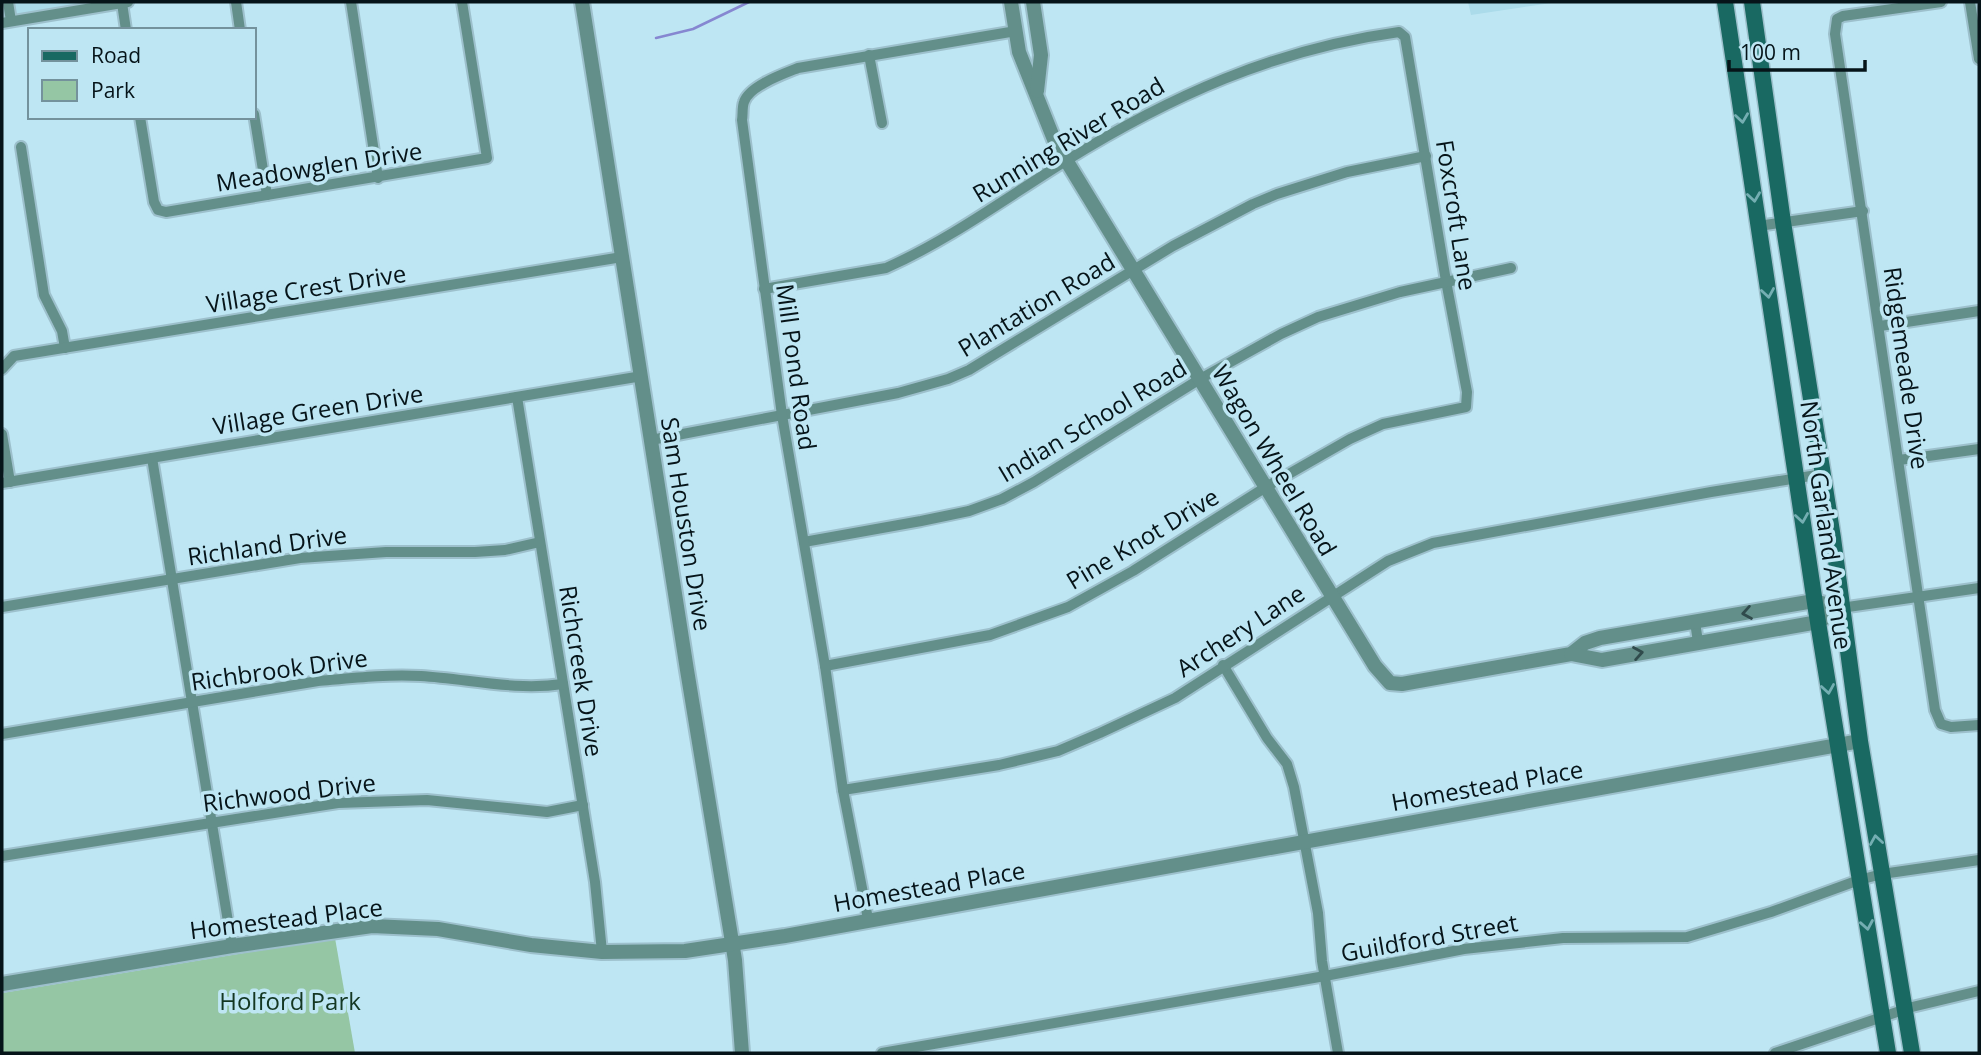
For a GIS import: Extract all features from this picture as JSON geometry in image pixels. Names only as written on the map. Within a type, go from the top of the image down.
[{"type":"main road","name":"North Garland Avenue","points":[[1725,2],[1814,601],[1888,1053]]},
{"type":"main road","name":"North Garland Avenue","points":[[1752,2],[1860,741],[1912,1053]]},
{"type":"main road","points":[[1737,83],[1764,79]]},
{"type":"main road","points":[[1773,326],[1787,327],[1805,365]]},
{"type":"street","points":[[8,2],[7,22],[125,2],[126,28]]},
{"type":"street","points":[[236,2],[240,28]]},
{"type":"street","points":[[351,2],[378,178]]},
{"type":"street","name":"Meadowglen Drive","points":[[140,119],[152,191],[158,210],[174,212],[487,158],[462,2]]},
{"type":"street","name":"Sam Houston Drive","points":[[582,2],[739,989],[742,1053]]},
{"type":"street","name":"Wagon Wheel Road","points":[[1011,2],[1019,52],[1047,126],[1298,542],[1375,666],[1390,683],[1414,682],[1572,654],[1602,660],[1818,622],[1841,608],[1979,587]]},
{"type":"street","name":"Wagon Wheel Road","points":[[1032,2],[1041,55],[1036,96]]},
{"type":"street","name":"Ridgemeade Drive","points":[[1941,2],[1843,16],[1837,19],[1835,34],[1935,710],[1941,724],[1951,727],[1979,725]]},
{"type":"street","points":[[1970,2],[1979,59]]},
{"type":"street","points":[[1016,31],[1037,27]]},
{"type":"street","name":"Mill Pond Road","points":[[868,919],[843,790],[825,666],[782,415],[742,120],[744,103],[749,93],[779,75],[798,68],[1016,31]]},
{"type":"street","name":"Foxcroft Lane","points":[[1399,32],[1405,37],[1467,392],[1466,407]]},
{"type":"street","name":"Running River Road","points":[[764,289],[886,268],[930,247],[1066,160],[1149,112],[1226,76],[1313,48],[1399,32]]},
{"type":"street","points":[[869,55],[882,123]]},
{"type":"street","points":[[255,119],[267,195]]},
{"type":"street","points":[[21,147],[44,295],[62,331],[65,348]]},
{"type":"street","name":"Plantation Road","points":[[651,440],[898,393],[948,379],[969,370],[1203,228],[1277,194],[1347,172],[1426,156]]},
{"type":"street","points":[[1758,226],[1863,211]]},
{"type":"street","name":"Village Crest Drive","points":[[2,369],[15,356],[622,257]]},
{"type":"street","name":"Indian School Road","points":[[804,542],[921,521],[1002,499],[1200,379],[1318,317],[1400,292],[1511,268]]},
{"type":"street","points":[[1880,326],[1979,311]]},
{"type":"street","name":"Village Green Drive","points":[[6,482],[642,376]]},
{"type":"street","name":"Richcreek Drive","points":[[517,397],[583,805],[599,912],[601,952]]},
{"type":"street","name":"Pine Knot Drive","points":[[825,666],[990,635],[1068,607],[1133,571],[1266,487],[1350,439],[1383,424],[1466,407]]},
{"type":"street","points":[[2,434],[6,482]]},
{"type":"street","points":[[1899,460],[1979,449]]},
{"type":"street","points":[[152,458],[232,946]]},
{"type":"street","name":"Archery Lane","points":[[843,790],[999,765],[1058,751],[1175,698],[1223,664],[1388,561],[1433,543],[1823,474]]},
{"type":"street","name":"Richland Drive","points":[[2,607],[337,554],[475,552],[505,550],[540,542]]},
{"type":"street","name":"Wagon Wheel Road","points":[[1572,654],[1585,643],[1600,638],[1814,601],[1841,608]]},
{"type":"street","points":[[1695,622],[1698,642]]},
{"type":"street","points":[[1223,664],[1267,738],[1287,764],[1318,913],[1338,1053]]},
{"type":"street","name":"Richbrook Drive","points":[[2,734],[318,681],[418,676],[527,687],[563,684]]},
{"type":"street","name":"Homestead Place","points":[[2,984],[372,926],[438,929],[545,947],[601,952],[669,952],[732,945],[1860,741]]},
{"type":"street","name":"Richwood Drive","points":[[2,856],[338,803],[427,800],[547,811],[583,805]]},
{"type":"street","name":"Guildford Street","points":[[888,1053],[1464,949],[1525,941],[1596,937],[1687,937],[1771,912],[1859,880],[1882,874],[1979,860]]},
{"type":"street","points":[[1775,1053],[1904,1009],[1979,991]]},
{"type":"shaded area","points":[[2,2],[99,2],[2,23]]},
{"type":"shaded area","points":[[1468,2],[1558,2],[1471,15]]},
{"type":"green space","name":"Holford Park","points":[[335,938],[355,1053],[2,1053],[2,993]]},
{"type":"waterway","points":[[656,38],[693,29],[749,2]]}]
